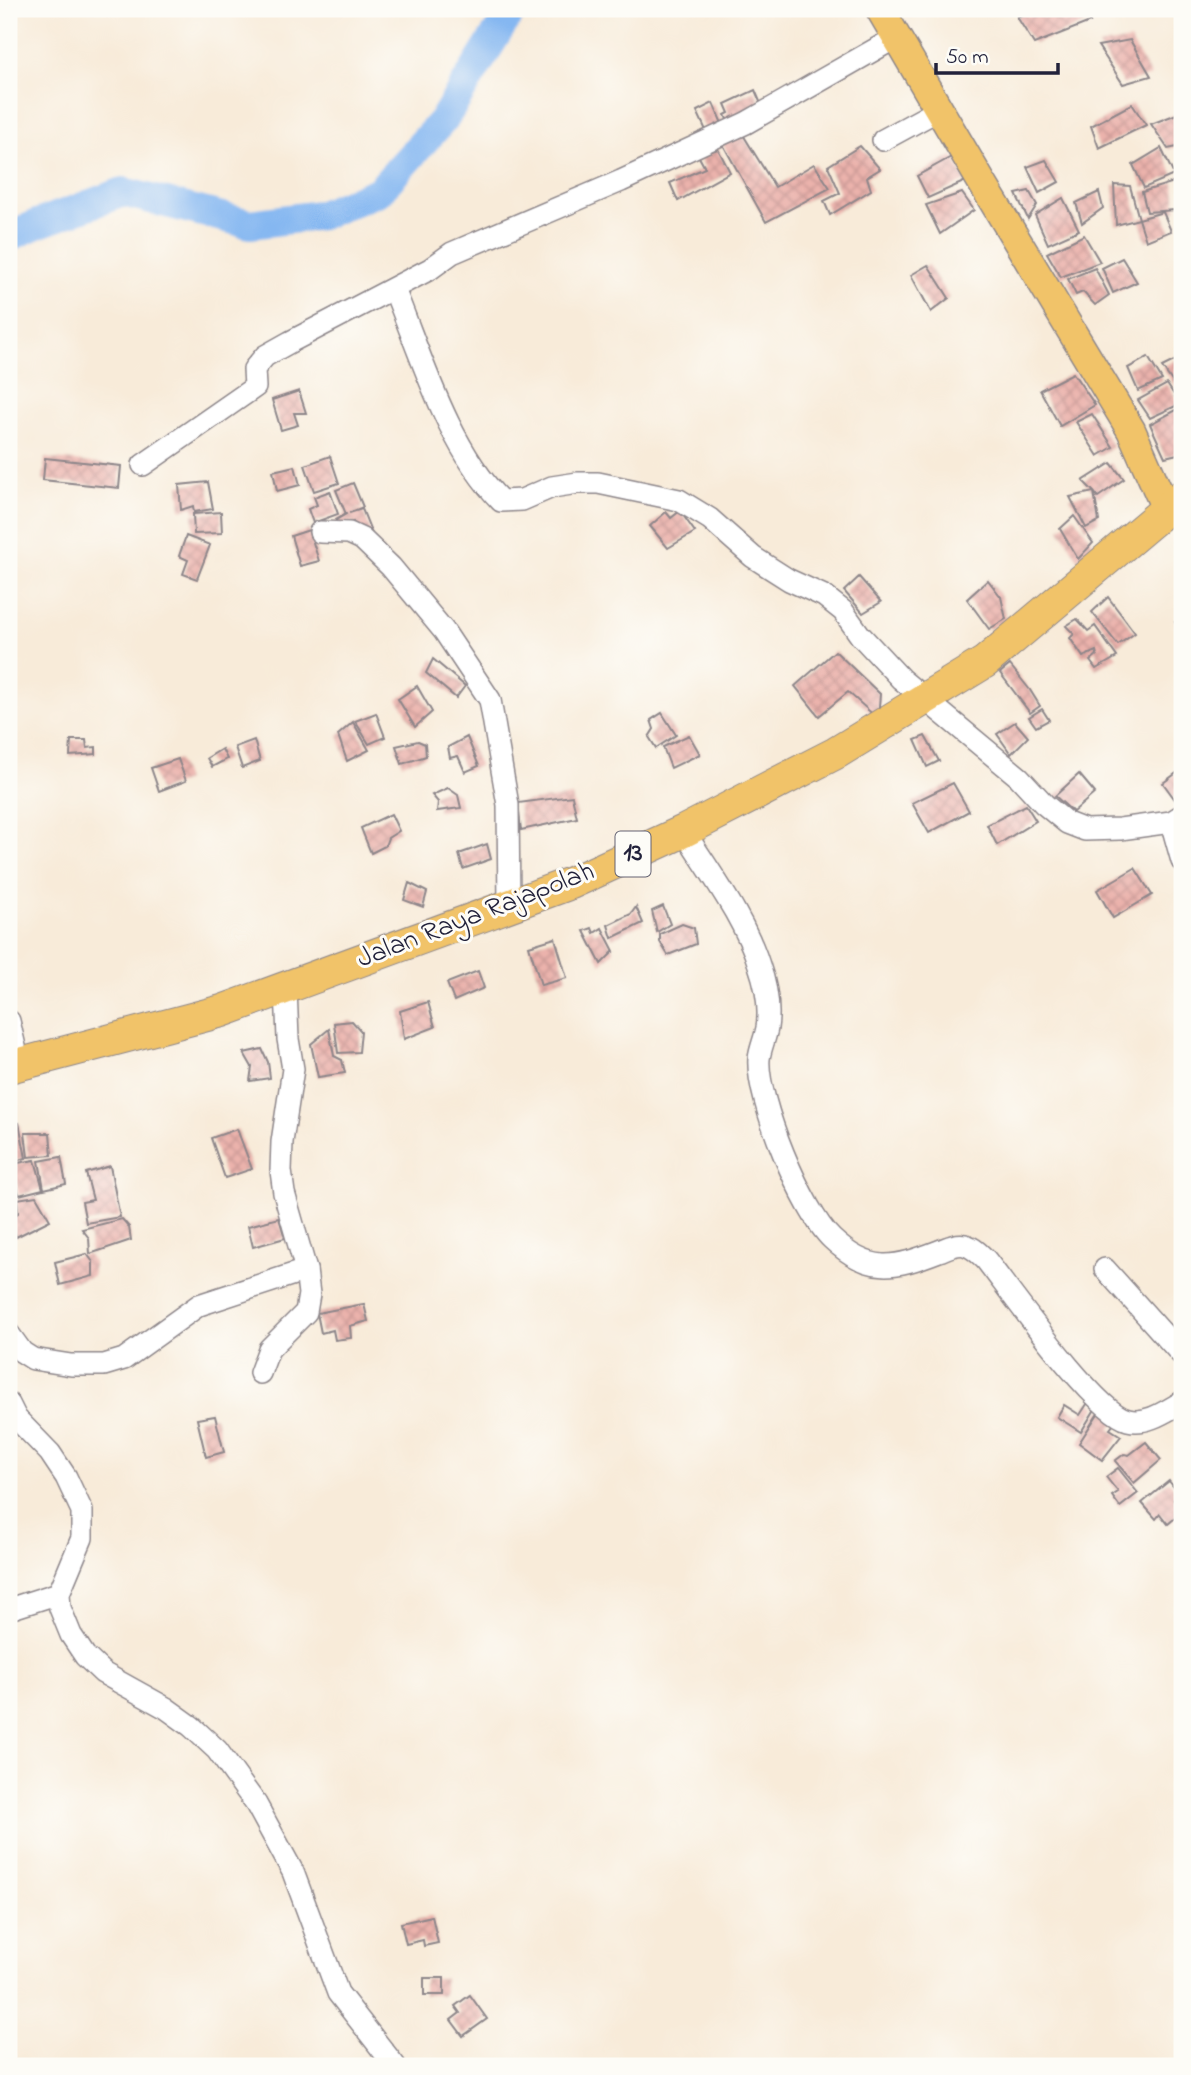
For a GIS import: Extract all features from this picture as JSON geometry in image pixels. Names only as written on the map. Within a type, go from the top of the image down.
[{"type":"highway","name":"Jalan Raya Rajapolah","points":[[14,1065],[222,1011],[570,883],[684,831],[836,753],[985,662],[1174,502]]},
{"type":"main road","points":[[880,9],[1174,502]]},
{"type":"street","points":[[143,466],[255,387],[254,369],[265,356],[394,289],[458,250],[509,230],[746,123],[897,37]]},
{"type":"street","points":[[883,139],[940,109]]},
{"type":"street","points":[[394,289],[445,417],[486,485],[501,501],[522,500],[552,487],[578,483],[598,483],[679,500],[710,519],[753,557],[789,580],[824,596],[844,611],[876,653],[925,700],[1019,777],[1044,804],[1067,823],[1085,830],[1120,829],[1177,818],[1182,861]]},
{"type":"street","points":[[320,531],[349,533],[362,540],[391,568],[444,631],[490,700],[508,805],[509,906]]},
{"type":"street","points":[[684,831],[746,934],[759,965],[768,1003],[767,1028],[759,1060],[761,1083],[800,1194],[818,1225],[854,1256],[877,1265],[899,1265],[962,1244],[974,1249],[986,1260],[1076,1376],[1104,1407],[1119,1417],[1137,1422],[1182,1402]]},
{"type":"street","points":[[260,1373],[269,1349],[306,1312],[309,1294],[306,1270],[284,1193],[281,1171],[282,1142],[293,1069],[288,1039],[286,988]]},
{"type":"street","points":[[9,1021],[14,1065]]},
{"type":"street","points":[[1105,1269],[1182,1355]]},
{"type":"street","points":[[10,1343],[33,1359],[71,1365],[104,1365],[124,1359],[199,1305],[306,1270]]},
{"type":"street","points":[[9,1405],[16,1418],[50,1453],[66,1477],[82,1511],[82,1538],[58,1592],[60,1608],[71,1635],[85,1656],[103,1672],[166,1708],[217,1750],[256,1804],[293,1872],[338,1993],[396,2066]]},
{"type":"street","points":[[9,1609],[58,1592]]},
{"type":"building","points":[[1032,9],[1082,9],[1090,22],[1034,44],[1017,17]]},
{"type":"building","points":[[1130,40],[1151,76],[1123,84],[1098,46]]},
{"type":"building","points":[[755,90],[764,111],[730,126],[725,115],[729,113],[725,104]]},
{"type":"building","points":[[713,103],[724,128],[708,135],[697,111]]},
{"type":"building","points":[[1132,104],[1146,125],[1099,148],[1091,126]]},
{"type":"building","points":[[1182,112],[1182,146],[1168,149],[1151,124]]},
{"type":"building","points":[[742,133],[775,187],[814,164],[830,188],[766,222],[721,141]]},
{"type":"building","points":[[860,146],[880,169],[867,177],[871,190],[830,215],[824,201],[840,193],[828,166]]},
{"type":"building","points":[[1161,148],[1174,175],[1144,188],[1133,165]]},
{"type":"building","points":[[718,149],[730,172],[678,201],[670,183],[705,168],[698,155]]},
{"type":"building","points":[[953,156],[966,181],[928,198],[917,176]]},
{"type":"building","points":[[1046,160],[1059,182],[1039,193],[1027,167]]},
{"type":"building","points":[[1174,182],[1176,210],[1147,212],[1142,192]]},
{"type":"building","points":[[1114,185],[1130,186],[1139,219],[1116,225]]},
{"type":"building","points":[[1029,191],[1037,205],[1028,219],[1016,194]]},
{"type":"building","points":[[1099,192],[1103,208],[1082,223],[1076,203]]},
{"type":"building","points":[[962,193],[974,210],[940,234],[926,205]]},
{"type":"building","points":[[1063,198],[1079,230],[1048,244],[1035,215]]},
{"type":"building","points":[[1163,212],[1171,231],[1146,241],[1139,219]]},
{"type":"building","points":[[1084,235],[1100,262],[1061,277],[1047,253]]},
{"type":"building","points":[[1122,258],[1137,282],[1113,293],[1102,268]]},
{"type":"building","points":[[928,265],[949,298],[931,312],[911,275]]},
{"type":"building","points":[[1095,268],[1109,295],[1095,305],[1083,292],[1076,295],[1068,279]]},
{"type":"building","points":[[1148,357],[1162,380],[1138,391],[1128,368]]},
{"type":"building","points":[[1182,357],[1182,381],[1176,387],[1162,367]]},
{"type":"building","points":[[1073,373],[1095,405],[1060,426],[1040,390]]},
{"type":"building","points":[[1167,384],[1180,404],[1150,418],[1138,400]]},
{"type":"building","points":[[299,391],[306,413],[294,413],[298,425],[281,430],[272,400]]},
{"type":"building","points":[[1182,407],[1182,453],[1165,457],[1150,424]]},
{"type":"building","points":[[1092,414],[1113,447],[1098,456],[1076,422]]},
{"type":"building","points":[[330,456],[339,483],[314,491],[305,465]]},
{"type":"building","points":[[45,458],[121,466],[119,488],[43,480]]},
{"type":"building","points":[[1111,463],[1124,479],[1098,497],[1083,481]]},
{"type":"building","points":[[295,466],[300,485],[277,491],[273,471]]},
{"type":"building","points":[[208,482],[213,509],[194,512],[193,506],[181,510],[179,485]]},
{"type":"building","points":[[353,483],[363,507],[349,513],[362,509],[372,534],[357,531],[353,522],[339,528],[336,520],[346,514],[336,490]]},
{"type":"building","points":[[330,491],[338,514],[313,523],[308,509],[317,505],[314,497]]},
{"type":"building","points":[[1094,492],[1099,521],[1086,528],[1070,497]]},
{"type":"building","points":[[680,511],[695,532],[668,548],[650,526],[666,512],[671,518]]},
{"type":"building","points":[[221,512],[222,533],[194,534],[193,514]]},
{"type":"building","points":[[1074,516],[1093,543],[1078,559],[1060,529]]},
{"type":"building","points":[[309,530],[319,561],[300,566],[291,536]]},
{"type":"building","points":[[186,536],[210,545],[197,579],[183,574],[188,560],[179,556]]},
{"type":"building","points":[[859,577],[881,602],[863,613],[844,591]]},
{"type":"building","points":[[988,580],[1001,597],[1006,619],[989,629],[967,599]]},
{"type":"building","points":[[1108,597],[1135,633],[1118,645],[1092,612]]},
{"type":"building","points":[[1182,618],[1182,633],[1175,622]]},
{"type":"building","points":[[1077,619],[1088,631],[1095,626],[1117,657],[1096,669],[1090,661],[1097,655],[1096,651],[1083,657],[1070,638],[1074,634],[1066,626]]},
{"type":"building","points":[[835,651],[880,694],[878,719],[848,692],[819,716],[795,686]]},
{"type":"building","points":[[433,659],[465,686],[456,698],[426,673]]},
{"type":"building","points":[[1010,665],[1040,706],[1030,713],[1000,673]]},
{"type":"building","points":[[417,686],[432,712],[415,727],[398,699]]},
{"type":"building","points":[[1042,709],[1049,720],[1036,727],[1029,717]]},
{"type":"building","points":[[376,713],[385,737],[369,744],[355,721]]},
{"type":"building","points":[[662,713],[676,735],[656,748],[649,737],[654,729],[651,720]]},
{"type":"building","points":[[353,722],[369,750],[347,761],[338,735]]},
{"type":"building","points":[[1015,722],[1028,737],[1011,754],[997,734]]},
{"type":"building","points":[[689,735],[700,754],[671,768],[663,747]]},
{"type":"building","points":[[925,736],[939,761],[927,767],[915,740]]},
{"type":"building","points":[[467,737],[479,766],[465,772],[458,756],[450,758],[448,747]]},
{"type":"building","points":[[71,740],[86,740],[87,748],[96,747],[96,754],[70,756]]},
{"type":"building","points":[[254,740],[260,761],[242,768],[235,747]]},
{"type":"building","points":[[418,741],[425,744],[426,756],[402,764],[396,746]]},
{"type":"building","points":[[222,749],[227,759],[212,767],[207,758]]},
{"type":"building","points":[[178,759],[186,781],[159,791],[151,768]]},
{"type":"building","points":[[1182,769],[1182,797],[1176,801],[1163,783]]},
{"type":"building","points":[[1079,774],[1095,793],[1073,812],[1055,796]]},
{"type":"building","points":[[953,783],[969,811],[929,833],[912,803]]},
{"type":"building","points":[[448,788],[458,795],[461,808],[437,811],[438,802],[432,795]]},
{"type":"building","points":[[572,796],[577,818],[521,830],[518,803]]},
{"type":"building","points":[[1026,805],[1036,821],[997,845],[987,825]]},
{"type":"building","points":[[391,814],[399,831],[388,838],[385,846],[371,853],[361,828]]},
{"type":"building","points":[[487,844],[491,859],[463,869],[459,854]]},
{"type":"building","points":[[1135,868],[1152,895],[1113,918],[1097,890]]},
{"type":"building","points":[[409,883],[427,892],[423,907],[404,900]]},
{"type":"building","points":[[663,906],[670,924],[657,932],[652,911]]},
{"type":"building","points":[[636,907],[643,923],[612,938],[608,925],[631,914]]},
{"type":"building","points":[[682,924],[694,928],[696,944],[668,955],[660,942],[660,934]]},
{"type":"building","points":[[592,928],[594,933],[602,928],[614,951],[601,964],[584,931]]},
{"type":"building","points":[[555,938],[567,978],[541,985],[529,946]]},
{"type":"building","points":[[478,971],[484,988],[454,1001],[447,983]]},
{"type":"building","points":[[428,1002],[435,1027],[404,1039],[400,1011]]},
{"type":"building","points":[[352,1021],[361,1031],[359,1052],[338,1053],[334,1023]]},
{"type":"building","points":[[329,1029],[334,1056],[342,1060],[345,1073],[318,1077],[311,1044]]},
{"type":"building","points":[[262,1049],[268,1062],[270,1078],[250,1081],[252,1067],[244,1053]]},
{"type":"building","points":[[19,1123],[26,1158],[11,1162],[9,1126]]},
{"type":"building","points":[[237,1129],[252,1169],[225,1178],[211,1138]]},
{"type":"building","points":[[25,1133],[50,1133],[52,1155],[28,1157]]},
{"type":"building","points":[[61,1157],[66,1184],[44,1189],[39,1161]]},
{"type":"building","points":[[35,1160],[43,1189],[19,1195],[12,1164]]},
{"type":"building","points":[[110,1166],[120,1217],[86,1223],[82,1202],[93,1200],[86,1173]]},
{"type":"building","points":[[36,1196],[50,1220],[16,1237],[9,1219],[18,1213],[17,1199]]},
{"type":"building","points":[[279,1218],[285,1238],[253,1247],[248,1226]]},
{"type":"building","points":[[122,1219],[129,1227],[131,1240],[90,1254],[89,1238],[82,1229]]},
{"type":"building","points":[[87,1254],[93,1262],[93,1276],[60,1285],[55,1262]]},
{"type":"building","points":[[364,1304],[368,1321],[350,1326],[351,1338],[335,1340],[333,1330],[321,1333],[317,1313]]},
{"type":"building","points":[[1089,1401],[1097,1406],[1081,1432],[1057,1417],[1064,1405],[1080,1415]]},
{"type":"building","points":[[1101,1409],[1117,1420],[1110,1429],[1121,1436],[1102,1460],[1079,1443]]},
{"type":"building","points":[[215,1416],[224,1452],[206,1457],[197,1419]]},
{"type":"building","points":[[1146,1442],[1161,1460],[1134,1483],[1115,1461],[1124,1454],[1129,1455]]},
{"type":"building","points":[[1118,1468],[1138,1493],[1120,1507],[1112,1496],[1118,1492],[1106,1477]]},
{"type":"building","points":[[1169,1481],[1180,1495],[1174,1500],[1182,1512],[1168,1524],[1160,1514],[1156,1519],[1142,1503]]},
{"type":"building","points":[[432,1916],[438,1943],[424,1946],[423,1940],[406,1944],[401,1923]]},
{"type":"building","points":[[424,1978],[444,1978],[444,1995],[424,1995]]},
{"type":"building","points":[[470,1995],[487,2019],[463,2036],[451,2020],[460,2013],[455,2006]]},
{"type":"waterway","points":[[9,237],[123,192],[250,224],[321,215],[379,191],[444,119],[512,9]]}]
